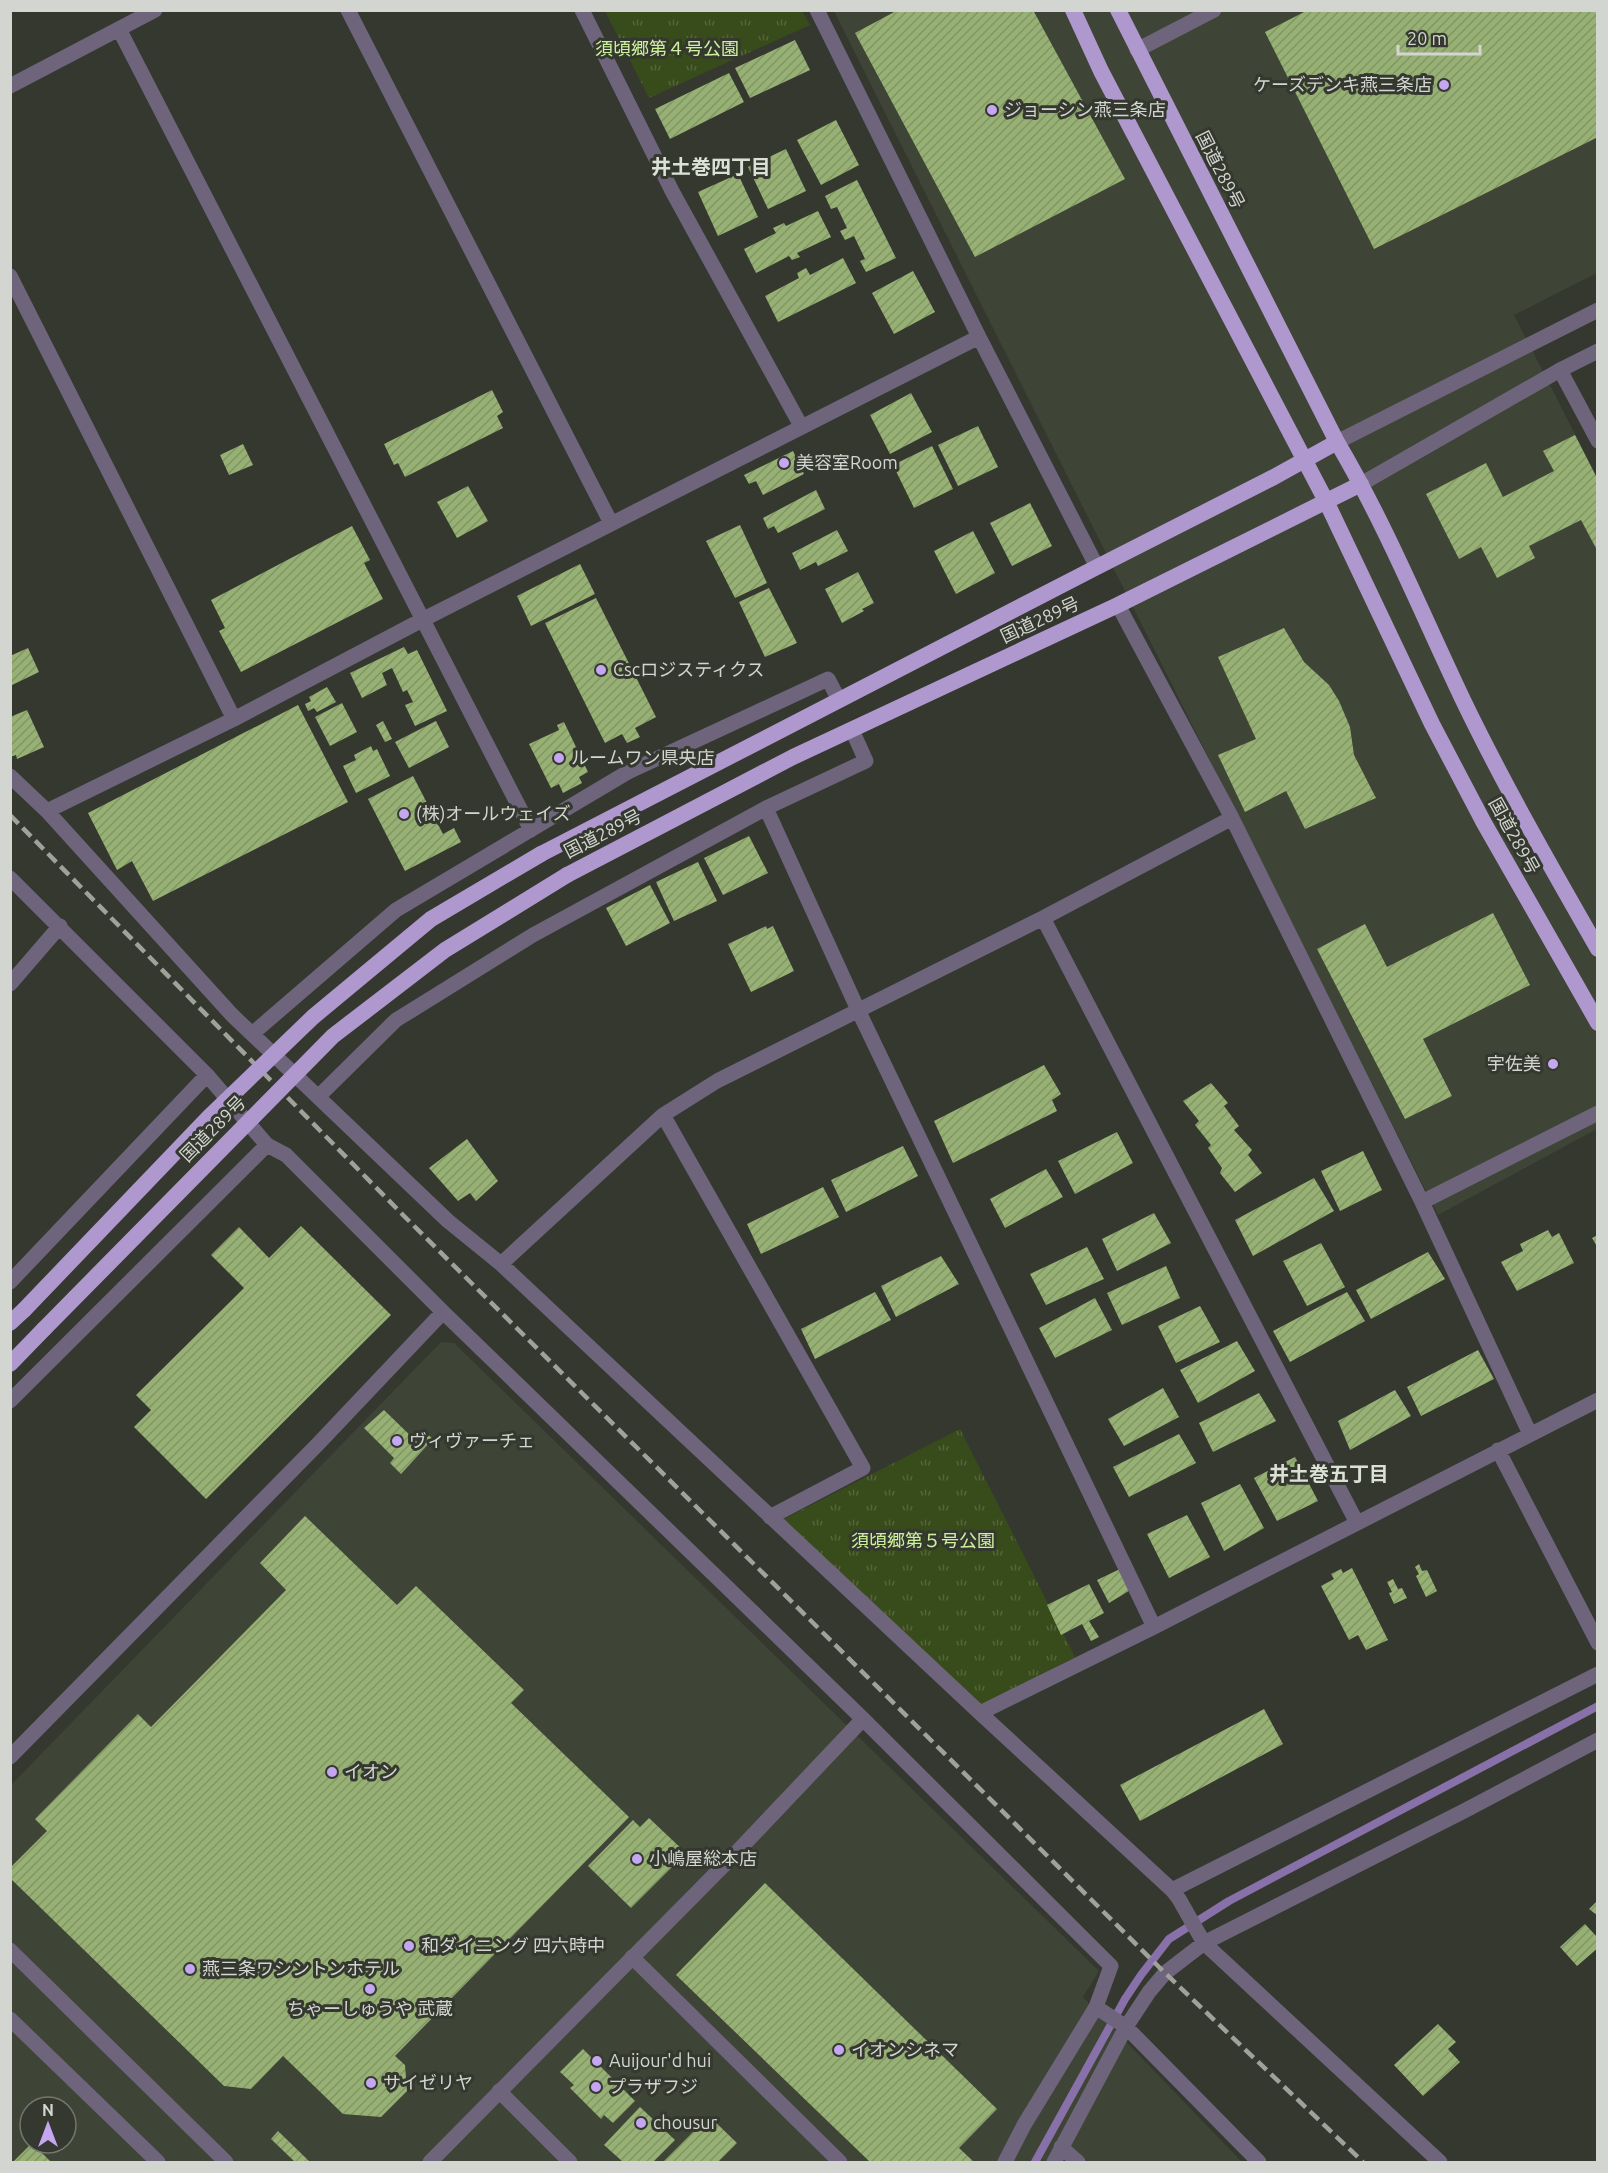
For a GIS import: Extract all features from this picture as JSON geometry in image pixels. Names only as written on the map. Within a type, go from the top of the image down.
[{"type":"highway","name":"国道289号","points":[[1073,10],[1107,81],[1326,501],[1432,724],[1484,823],[1598,1023]]},
{"type":"highway","name":"国道289号","points":[[1118,10],[1337,442],[1361,484],[1469,712],[1519,811],[1598,949]]},
{"type":"highway","name":"国道289号","points":[[10,1323],[209,1117],[313,1017],[431,919],[541,854],[1305,461],[1337,442]]},
{"type":"highway","name":"国道289号","points":[[10,1364],[333,1036],[445,950],[567,875],[793,757],[1118,605],[1361,484]]},
{"type":"street","points":[[10,86],[155,10]]},
{"type":"street","points":[[348,10],[611,523]]},
{"type":"street","points":[[582,10],[672,192],[801,426]]},
{"type":"street","points":[[817,10],[979,337],[1097,567]]},
{"type":"street","points":[[1137,50],[1214,10]]},
{"type":"street","points":[[119,28],[531,830]]},
{"type":"street","points":[[10,276],[234,720]]},
{"type":"street","points":[[1337,442],[1598,310]]},
{"type":"street","points":[[47,811],[234,720],[424,619],[979,337]]},
{"type":"street","points":[[1361,484],[1560,370],[1598,351]]},
{"type":"street","points":[[1560,370],[1598,441]]},
{"type":"street","points":[[1118,605],[1232,818],[1422,1202],[1530,1434]]},
{"type":"street","points":[[252,1034],[396,910],[628,772],[828,679],[839,700]]},
{"type":"street","points":[[318,1097],[396,1020],[533,935],[766,808],[866,762],[852,730]]},
{"type":"street","points":[[10,776],[47,811],[232,1015],[448,1221],[501,1264],[1176,1894],[1201,1937],[1440,2163]]},
{"type":"street","points":[[766,808],[859,1012],[1154,1627]]},
{"type":"street","points":[[501,1264],[663,1115],[717,1081],[859,1012],[1232,818]]},
{"type":"street","points":[[10,878],[207,1076],[267,1145],[286,1155],[443,1312],[863,1719],[1111,1966],[1096,2007],[1024,2125],[1005,2163]]},
{"type":"street","points":[[1043,918],[1357,1523]]},
{"type":"street","points":[[10,984],[60,926]]},
{"type":"street","points":[[10,1282],[207,1076]]},
{"type":"street","points":[[1422,1202],[1598,1113]]},
{"type":"street","points":[[663,1115],[863,1468],[770,1517]]},
{"type":"street","points":[[10,1401],[267,1145]]},
{"type":"street","points":[[10,1757],[317,1445],[443,1312]]},
{"type":"street","points":[[980,1713],[1154,1627],[1598,1400]]},
{"type":"street","points":[[1498,1450],[1598,1643]]},
{"type":"street","points":[[1176,1894],[1598,1674]]},
{"type":"street","points":[[430,2163],[735,1854],[863,1719]]},
{"type":"street","points":[[1054,2163],[1126,2027],[1149,1992],[1201,1937],[1466,1810],[1598,1740]]},
{"type":"street","points":[[10,1950],[226,2163]]},
{"type":"street","points":[[632,1957],[840,2163]]},
{"type":"street","points":[[1096,2007],[1126,2027],[1259,2163]]},
{"type":"street","points":[[10,2019],[158,2163]]},
{"type":"street","points":[[499,2091],[570,2163]]},
{"type":"street","points":[[1062,2146],[1077,2163]]},
{"type":"shaded area","points":[[834,11],[1597,11],[1597,273],[1514,315],[1597,477],[1597,1129],[1438,1215]]},
{"type":"shaded area","points":[[441,1342],[454,1343],[1099,1971],[1083,1997],[1242,2162],[11,2162],[10,1786]]},
{"type":"green space","name":"須頃郷第４号公園","points":[[605,11],[802,11],[810,25],[649,98]]},
{"type":"green space","name":"須頃郷第５号公園","points":[[960,1429],[1075,1657],[981,1706],[776,1523]]},
{"type":"building","name":"ジョーシン燕三条店","points":[[898,10],[1033,10],[1125,179],[975,257],[855,33]]},
{"type":"building","name":"ケーズデンキ燕三条店","points":[[1308,10],[1598,10],[1598,137],[1374,249],[1265,32]]},
{"type":"building","points":[[795,40],[810,70],[750,98],[735,68]]},
{"type":"building","points":[[729,73],[744,102],[670,139],[655,109]]},
{"type":"building","points":[[836,120],[859,165],[821,185],[797,140]]},
{"type":"building","points":[[786,149],[806,191],[768,209],[748,167]]},
{"type":"building","points":[[738,174],[758,217],[718,236],[698,192]]},
{"type":"building","points":[[857,180],[896,258],[866,272],[860,261],[865,259],[854,236],[845,240],[840,231],[847,228],[837,207],[831,209],[825,196]]},
{"type":"building","points":[[818,211],[831,237],[797,253],[800,257],[792,260],[789,256],[756,273],[744,249],[776,233],[773,228],[784,223],[786,226]]},
{"type":"building","points":[[843,258],[856,283],[778,322],[765,296],[799,278],[797,273],[806,268],[810,275]]},
{"type":"building","points":[[913,271],[935,312],[894,334],[872,293]]},
{"type":"building","points":[[492,390],[503,412],[497,416],[503,428],[405,477],[398,463],[394,465],[384,444]]},
{"type":"building","points":[[911,393],[932,432],[890,454],[870,415]]},
{"type":"building","points":[[978,426],[998,467],[958,486],[938,445]]},
{"type":"building","points":[[1575,435],[1598,480],[1598,552],[1581,520],[1529,546],[1535,558],[1497,578],[1481,547],[1459,559],[1426,494],[1486,463],[1503,497],[1554,471],[1543,451]]},
{"type":"building","points":[[243,444],[253,465],[229,475],[220,455]]},
{"type":"building","points":[[932,446],[953,489],[914,508],[893,465]]},
{"type":"building","name":"美容室Room","points":[[793,451],[804,474],[763,495],[756,481],[749,484],[744,475]]},
{"type":"building","points":[[468,486],[488,521],[457,538],[437,502]]},
{"type":"building","points":[[816,490],[825,509],[778,533],[774,526],[768,529],[763,518]]},
{"type":"building","points":[[1030,503],[1052,546],[1012,566],[990,523]]},
{"type":"building","points":[[740,525],[767,583],[735,598],[706,541]]},
{"type":"building","points":[[352,526],[370,560],[364,563],[383,599],[241,672],[219,631],[225,628],[211,600]]},
{"type":"building","points":[[837,530],[848,551],[818,566],[816,562],[800,570],[792,553]]},
{"type":"building","points":[[973,531],[995,573],[956,594],[934,551]]},
{"type":"building","points":[[580,564],[595,594],[531,626],[517,596]]},
{"type":"building","points":[[858,572],[874,603],[842,623],[825,589]]},
{"type":"building","points":[[769,588],[797,643],[765,657],[739,602]]},
{"type":"building","name":"Cscロジスティクス","points":[[596,598],[656,717],[635,728],[640,737],[627,743],[622,734],[605,743],[545,623]]},
{"type":"building","points":[[1284,628],[1304,662],[1329,685],[1339,701],[1350,727],[1354,755],[1376,798],[1305,829],[1286,791],[1245,812],[1218,755],[1256,739],[1218,657]]},
{"type":"building","points":[[404,647],[408,654],[417,650],[447,711],[415,726],[405,705],[413,702],[407,690],[403,692],[392,668],[382,673],[387,685],[362,698],[350,673]]},
{"type":"building","points":[[28,648],[39,672],[10,686],[10,656]]},
{"type":"building","points":[[327,687],[336,702],[317,712],[314,708],[308,711],[305,704],[311,701],[309,697]]},
{"type":"building","points":[[342,703],[357,732],[330,746],[315,717]]},
{"type":"building","points":[[298,705],[348,802],[153,901],[132,861],[117,870],[88,813]]},
{"type":"building","points":[[27,710],[44,747],[17,759],[16,755],[10,757],[10,717]]},
{"type":"building","points":[[383,721],[392,739],[385,742],[376,725]]},
{"type":"building","points":[[436,721],[449,747],[409,768],[395,742]]},
{"type":"building","name":"ルームワン県央店","points":[[564,722],[588,772],[579,777],[582,783],[563,793],[559,784],[551,788],[529,744],[559,730],[557,725]]},
{"type":"building","points":[[371,746],[373,751],[377,749],[390,776],[356,793],[343,766],[356,760],[354,755]]},
{"type":"building","name":"(株)オールウェイズ","points":[[413,776],[443,834],[454,828],[461,842],[405,871],[368,799]]},
{"type":"building","points":[[749,836],[768,873],[723,895],[704,858]]},
{"type":"building","points":[[698,862],[717,901],[674,921],[656,882]]},
{"type":"building","points":[[650,885],[670,923],[626,946],[606,908]]},
{"type":"building","points":[[1493,913],[1530,985],[1423,1039],[1452,1096],[1405,1119],[1317,949],[1365,924],[1387,967]]},
{"type":"building","points":[[766,926],[767,929],[773,926],[794,971],[751,992],[728,944]]},
{"type":"building","points":[[1044,1065],[1061,1094],[1052,1100],[1057,1111],[953,1163],[934,1121]]},
{"type":"building","points":[[1211,1083],[1228,1103],[1224,1106],[1239,1126],[1234,1130],[1252,1150],[1248,1155],[1262,1173],[1235,1192],[1220,1173],[1222,1168],[1208,1148],[1211,1145],[1195,1125],[1199,1121],[1183,1101]]},
{"type":"building","points":[[1117,1132],[1133,1163],[1075,1194],[1058,1161]]},
{"type":"building","points":[[467,1139],[498,1181],[476,1201],[470,1193],[458,1201],[429,1168]]},
{"type":"building","points":[[903,1146],[918,1176],[846,1212],[831,1180]]},
{"type":"building","points":[[1363,1151],[1382,1190],[1340,1211],[1321,1171]]},
{"type":"building","points":[[1046,1169],[1063,1197],[1005,1228],[990,1199]]},
{"type":"building","points":[[1314,1178],[1334,1211],[1253,1256],[1235,1220]]},
{"type":"building","points":[[823,1187],[839,1217],[761,1254],[747,1224]]},
{"type":"building","points":[[1154,1213],[1171,1243],[1117,1271],[1102,1239]]},
{"type":"building","points":[[301,1226],[391,1315],[206,1499],[134,1427],[151,1410],[136,1395],[244,1288],[211,1255],[239,1227],[269,1258]]},
{"type":"building","points":[[1548,1230],[1552,1237],[1559,1233],[1574,1263],[1517,1291],[1501,1262],[1523,1251],[1520,1244]]},
{"type":"building","points":[[1598,1235],[1598,1248],[1592,1238]]},
{"type":"building","points":[[1321,1243],[1345,1287],[1307,1306],[1283,1261]]},
{"type":"building","points":[[1087,1247],[1104,1279],[1046,1305],[1030,1274]]},
{"type":"building","points":[[1428,1252],[1445,1279],[1371,1319],[1356,1290]]},
{"type":"building","points":[[941,1256],[959,1284],[896,1317],[881,1286]]},
{"type":"building","points":[[1166,1266],[1180,1298],[1122,1325],[1107,1293]]},
{"type":"building","points":[[875,1292],[891,1320],[815,1359],[801,1329]]},
{"type":"building","points":[[1347,1292],[1365,1321],[1290,1362],[1273,1331]]},
{"type":"building","points":[[1095,1298],[1112,1330],[1055,1358],[1039,1328]]},
{"type":"building","points":[[1200,1306],[1220,1342],[1176,1363],[1158,1326]]},
{"type":"building","points":[[1237,1341],[1255,1371],[1198,1403],[1180,1370]]},
{"type":"building","points":[[1478,1350],[1494,1379],[1421,1416],[1407,1387]]},
{"type":"building","points":[[1163,1388],[1179,1417],[1124,1446],[1108,1419]]},
{"type":"building","points":[[1395,1390],[1411,1416],[1350,1450],[1338,1421]]},
{"type":"building","points":[[1259,1393],[1276,1421],[1213,1452],[1199,1423]]},
{"type":"building","name":"ヴィヴァーチェ","points":[[384,1410],[418,1443],[427,1434],[433,1439],[401,1474],[390,1463],[394,1458],[364,1428]]},
{"type":"building","points":[[1179,1434],[1196,1463],[1129,1497],[1113,1467]]},
{"type":"building","points":[[1295,1457],[1318,1501],[1277,1521],[1254,1478]]},
{"type":"building","points":[[1240,1484],[1264,1528],[1224,1551],[1201,1503]]},
{"type":"building","points":[[1187,1515],[1210,1557],[1169,1578],[1147,1534]]},
{"type":"building","name":"イオン","points":[[305,1516],[397,1605],[416,1586],[524,1690],[511,1703],[629,1817],[395,2056],[405,2065],[407,2091],[381,2117],[343,2114],[283,2056],[251,2089],[224,2086],[10,1878],[10,1868],[47,1831],[35,1819],[138,1714],[151,1727],[286,1590],[260,1563]]},
{"type":"building","points":[[1419,1564],[1422,1571],[1427,1570],[1437,1591],[1426,1597],[1416,1576],[1419,1574],[1415,1567]]},
{"type":"building","points":[[1352,1568],[1388,1640],[1366,1650],[1358,1635],[1349,1640],[1321,1586],[1334,1579],[1331,1574],[1341,1569],[1343,1573]]},
{"type":"building","points":[[1120,1569],[1132,1589],[1109,1603],[1097,1580]]},
{"type":"building","points":[[1393,1579],[1398,1589],[1402,1588],[1407,1598],[1394,1604],[1387,1582]]},
{"type":"building","points":[[1089,1584],[1104,1613],[1089,1621],[1099,1637],[1091,1641],[1082,1624],[1061,1635],[1047,1605]]},
{"type":"building","points":[[1264,1709],[1283,1744],[1140,1821],[1120,1785]]},
{"type":"building","name":"小嶋屋総本店","points":[[649,1818],[686,1853],[631,1908],[588,1866],[633,1820],[640,1827]]},
{"type":"building","points":[[765,1883],[997,2109],[959,2148],[974,2162],[870,2162],[676,1975]]},
{"type":"building","points":[[1598,1900],[1598,1916],[1589,1909]]},
{"type":"building","points":[[1585,1924],[1598,1938],[1598,1948],[1577,1966],[1560,1947]]},
{"type":"building","points":[[1438,2024],[1456,2042],[1448,2049],[1460,2062],[1423,2096],[1394,2065]]},
{"type":"building","name":"プラザフジ","points":[[583,2049],[635,2101],[613,2123],[604,2115],[601,2119],[570,2088],[574,2085],[560,2072]]},
{"type":"building","name":"chousur","points":[[640,2107],[675,2140],[653,2162],[623,2162],[604,2145]]},
{"type":"building","points":[[709,2116],[737,2143],[718,2162],[663,2162]]},
{"type":"building","points":[[278,2131],[310,2162],[295,2162],[271,2139]]},
{"type":"building","points":[[20,2155],[44,2155],[51,2162],[13,2162]]},
{"type":"waterway","points":[[1035,2162],[1125,1999],[1169,1939],[1229,1901],[1598,1706]]},
{"type":"railway","points":[[10,815],[404,1216],[1165,1973],[1363,2162]]},
{"type":"place","name":"ケーズデンキ燕三条店","points":[[1444,85]]},
{"type":"place","name":"ジョーシン燕三条店","points":[[992,110]]},
{"type":"place","name":"美容室Room","points":[[784,463]]},
{"type":"place","name":"Cscロジスティクス","points":[[601,670]]},
{"type":"place","name":"ルームワン県央店","points":[[559,758]]},
{"type":"place","name":"(株)オールウェイズ","points":[[404,814]]},
{"type":"place","name":"宇佐美","points":[[1553,1064]]},
{"type":"place","name":"ヴィヴァーチェ","points":[[397,1441]]},
{"type":"place","name":"イオン","points":[[332,1772]]},
{"type":"place","name":"小嶋屋総本店","points":[[637,1859]]},
{"type":"place","name":"和ダイニング 四六時中","points":[[409,1946]]},
{"type":"place","name":"燕三条ワシントンホテル","points":[[190,1969]]},
{"type":"place","name":"ちゃーしゅうや 武蔵","points":[[370,1989]]},
{"type":"place","name":"イオンシネマ","points":[[839,2050]]},
{"type":"place","name":"Auijour'd hui","points":[[597,2061]]},
{"type":"place","name":"サイゼリヤ","points":[[371,2083]]},
{"type":"place","name":"プラザフジ","points":[[596,2087]]},
{"type":"place","name":"chousur","points":[[641,2123]]},
{"type":"district","name":"井土巻四丁目","points":[[711,167]]},
{"type":"district","name":"井土巻五丁目","points":[[1329,1474]]}]
